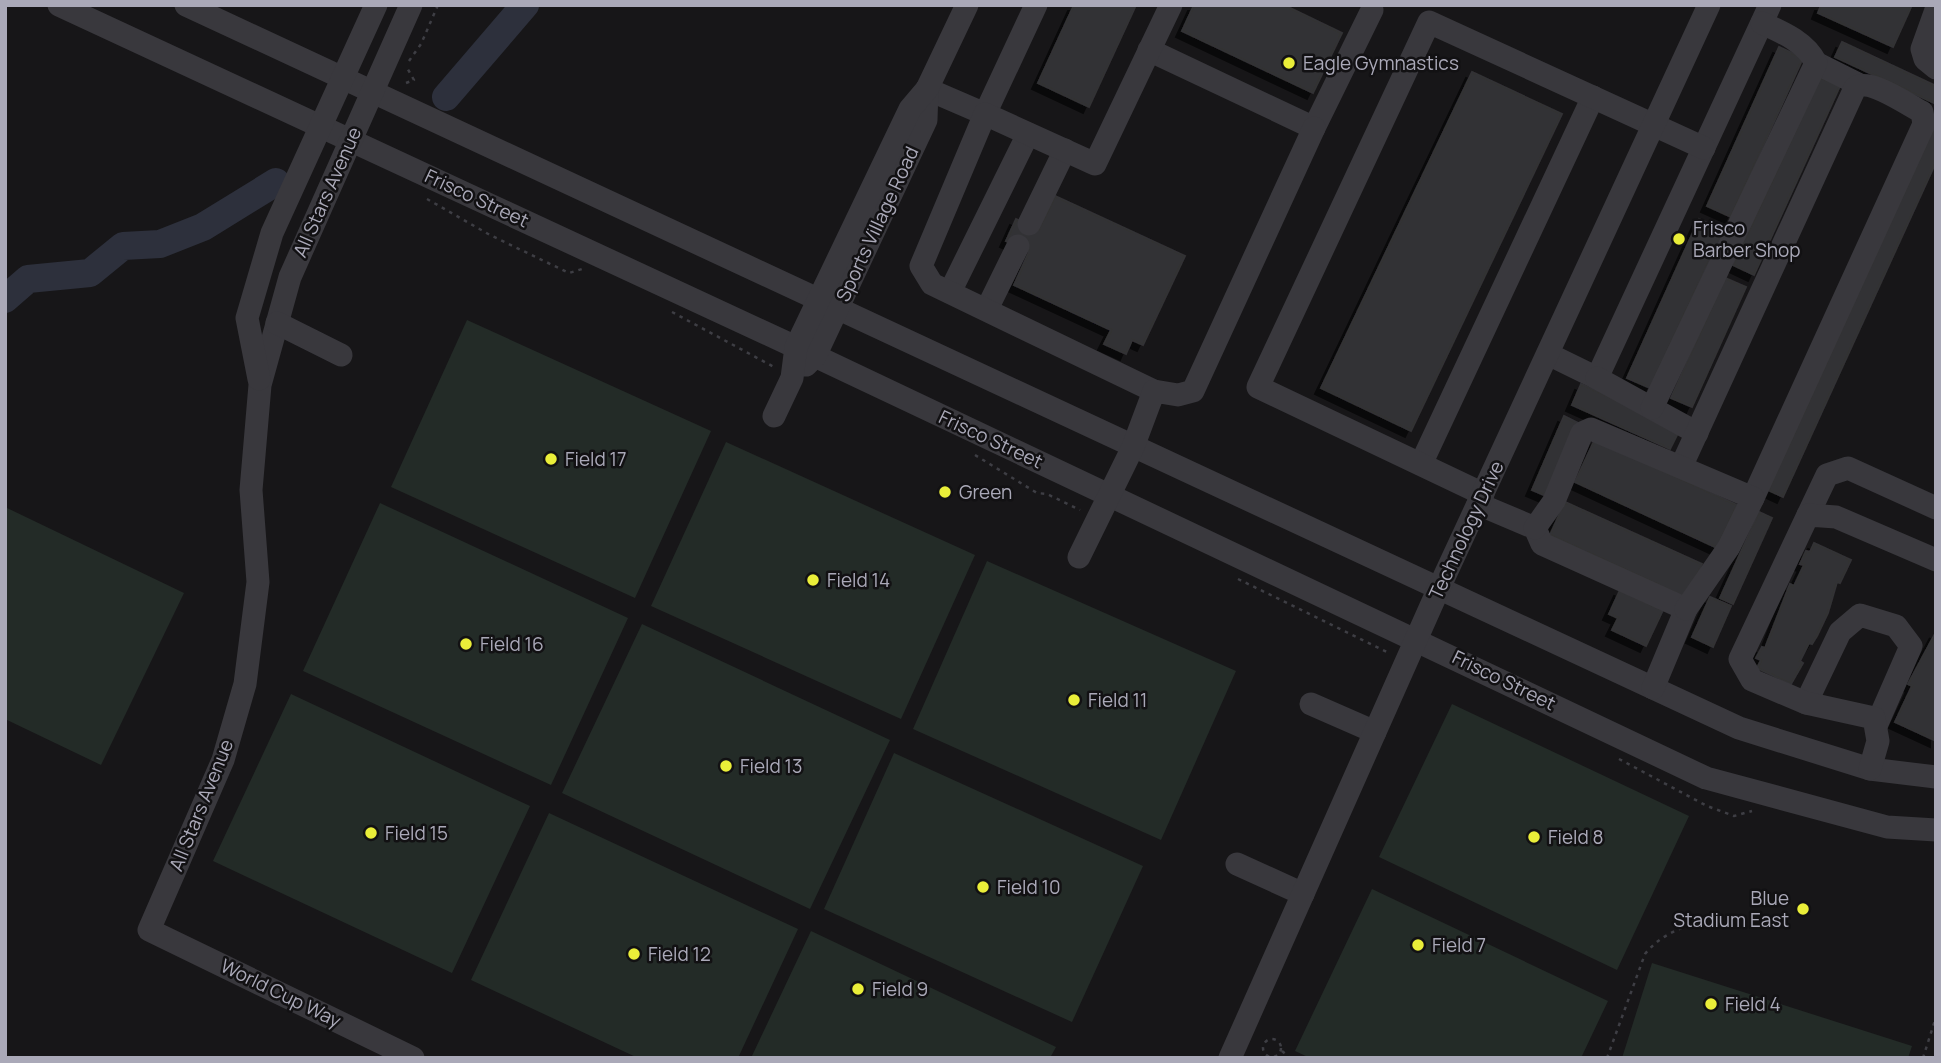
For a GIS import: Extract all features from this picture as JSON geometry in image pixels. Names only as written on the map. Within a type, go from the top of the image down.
[{"type":"street","name":"Frisco Street","points":[[59,5],[1417,638],[1706,778],[1887,827],[1936,830]]},
{"type":"street","points":[[187,5],[1739,727],[1870,769],[1936,777]]},
{"type":"street","name":"All Stars Avenue","points":[[260,385],[247,318],[272,233],[376,5]]},
{"type":"street","name":"All Stars Avenue","points":[[149,930],[223,760],[245,684],[258,582],[251,490],[260,385],[290,277],[411,5]]},
{"type":"street","name":"Sports Village Road","points":[[774,416],[828,303],[926,120],[927,89],[967,5]]},
{"type":"street","points":[[1036,5],[985,114],[921,266],[932,284],[1154,391],[1178,396],[1193,391],[1369,7]]},
{"type":"street","points":[[927,89],[1095,164],[1171,5]]},
{"type":"street","name":"Technology Drive","points":[[1230,1058],[1439,588],[1709,5]]},
{"type":"street","points":[[1936,10],[1922,48],[1925,59],[1936,68]]},
{"type":"street","points":[[1597,378],[1766,14],[1811,54],[1816,63],[1858,84],[1875,87],[1922,112],[1924,124],[1753,498],[1729,547],[1686,608],[1653,688]]},
{"type":"street","points":[[1686,608],[1542,544],[1535,528],[1421,464],[1258,387],[1429,22],[1704,148]]},
{"type":"street","points":[[1149,50],[1314,128]]},
{"type":"street","points":[[1652,408],[1816,63]]},
{"type":"street","points":[[1681,467],[1858,84]]},
{"type":"street","points":[[1421,464],[1594,97]]},
{"type":"street","points":[[950,292],[1028,134]]},
{"type":"street","points":[[1029,224],[1065,150]]},
{"type":"street","points":[[987,309],[1018,246]]},
{"type":"street","points":[[277,323],[341,355]]},
{"type":"street","points":[[1548,354],[1697,433]]},
{"type":"street","points":[[1079,557],[1133,447],[1154,391]]},
{"type":"street","points":[[1535,528],[1554,500],[1582,433],[1591,429],[1753,498]]},
{"type":"street","points":[[1870,769],[1878,741],[1874,718],[1806,703],[1752,680],[1740,659],[1827,475],[1848,468],[1936,508]]},
{"type":"street","points":[[1808,515],[1836,517],[1936,560]]},
{"type":"street","points":[[1806,703],[1840,632],[1860,615],[1896,626],[1911,646],[1876,726]]},
{"type":"street","points":[[1311,704],[1375,732]]},
{"type":"street","points":[[1237,864],[1303,894]]},
{"type":"street","name":"World Cup Way","points":[[149,930],[413,1058]]},
{"type":"path","points":[[406,83],[414,80],[406,65],[421,44],[438,5]]},
{"type":"path","points":[[422,196],[490,235],[569,273],[586,269]]},
{"type":"path","points":[[666,308],[722,342],[792,378]]},
{"type":"path","points":[[969,451],[1037,493],[1074,506],[1097,520]]},
{"type":"path","points":[[1230,574],[1349,636],[1406,661]]},
{"type":"path","points":[[1607,1058],[1645,954],[1669,933],[1689,925]]},
{"type":"path","points":[[1923,1058],[1936,1017]]},
{"type":"path","points":[[1281,1050],[1276,1057],[1270,1058],[1264,1053],[1263,1045],[1275,1039],[1280,1042],[1281,1050],[1290,1058]]},
{"type":"shaded area","name":"Field 17","points":[[467,320],[711,431],[635,598],[391,487]]},
{"type":"shaded area","name":"Field 14","points":[[726,442],[975,555],[901,719],[651,606]]},
{"type":"shaded area","name":"Field 16","points":[[380,503],[628,618],[551,785],[303,671]]},
{"type":"shaded area","points":[[5,507],[184,593],[101,765],[5,719]]},
{"type":"shaded area","name":"Field 11","points":[[987,561],[1236,671],[1161,840],[913,729]]},
{"type":"shaded area","name":"Field 13","points":[[642,624],[890,740],[810,909],[562,793]]},
{"type":"shaded area","name":"Field 15","points":[[291,694],[530,806],[452,973],[213,861]]},
{"type":"shaded area","name":"Field 8","points":[[1452,704],[1689,816],[1617,970],[1379,857]]},
{"type":"shaded area","name":"Field 10","points":[[894,753],[1143,866],[1072,1022],[824,909]]},
{"type":"shaded area","name":"Field 12","points":[[549,813],[798,929],[738,1058],[638,1058],[471,980]]},
{"type":"shaded area","name":"Field 7","points":[[1372,889],[1608,1001],[1581,1058],[1310,1058],[1295,1051]]},
{"type":"shaded area","name":"Field 9","points":[[811,931],[1056,1047],[1050,1058],[751,1058]]},
{"type":"shaded area","name":"Field 4","points":[[1652,963],[1912,1046],[1908,1058],[1622,1058]]},
{"type":"building","points":[[1074,5],[1136,5],[1089,107],[1038,83]]},
{"type":"building","name":"Eagle Gymnastics","points":[[1194,5],[1284,5],[1342,33],[1313,93],[1182,31]]},
{"type":"building","points":[[1821,5],[1912,5],[1893,47],[1818,13]]},
{"type":"building","points":[[1842,42],[1936,86],[1936,104],[1835,57]]},
{"type":"building","points":[[1779,47],[1803,58],[1731,217],[1707,206]]},
{"type":"building","points":[[1472,72],[1562,114],[1411,431],[1321,388]]},
{"type":"building","points":[[1820,77],[1840,86],[1754,275],[1733,265]]},
{"type":"building","points":[[1936,122],[1936,162],[1783,497],[1768,490]]},
{"type":"building","points":[[1055,196],[1185,256],[1143,345],[1132,340],[1126,354],[1104,344],[1111,330],[1014,285],[1029,252],[1006,241],[1016,219],[1039,229]]},
{"type":"building","points":[[1699,219],[1723,230],[1650,388],[1627,378]]},
{"type":"building","points":[[1725,278],[1746,287],[1692,407],[1671,398]]},
{"type":"building","points":[[1581,384],[1680,429],[1670,449],[1572,405]]},
{"type":"building","points":[[1564,416],[1578,423],[1546,496],[1532,490]]},
{"type":"building","points":[[1595,439],[1737,505],[1717,548],[1575,482]]},
{"type":"building","points":[[1565,502],[1702,564],[1686,598],[1550,535]]},
{"type":"building","points":[[1759,512],[1772,518],[1733,604],[1720,598]]},
{"type":"building","points":[[1814,543],[1851,560],[1840,583],[1837,582],[1828,613],[1812,644],[1809,643],[1800,661],[1803,663],[1791,684],[1757,668],[1761,660],[1756,658],[1762,647],[1765,648],[1790,584],[1794,586],[1804,565],[1800,564],[1806,551],[1810,552]]},
{"type":"building","points":[[1620,590],[1663,610],[1646,646],[1612,630],[1618,618],[1609,614]]},
{"type":"building","points":[[1710,597],[1731,606],[1713,647],[1692,637]]},
{"type":"building","points":[[1936,632],[1936,741],[1895,722],[1912,686],[1908,684]]},
{"type":"waterway","points":[[446,97],[525,5]]},
{"type":"waterway","points":[[5,299],[28,279],[90,273],[123,246],[160,244],[203,227],[276,182]]},
{"type":"place","name":"Eagle Gymnastics","points":[[1289,63]]},
{"type":"place","name":"Frisco Barber Shop","points":[[1679,239]]},
{"type":"place","name":"Field 17","points":[[551,459]]},
{"type":"place","name":"Green","points":[[945,492]]},
{"type":"place","name":"Field 14","points":[[813,580]]},
{"type":"place","name":"Field 16","points":[[466,644]]},
{"type":"place","name":"Field 11","points":[[1074,700]]},
{"type":"place","name":"Field 13","points":[[726,766]]},
{"type":"place","name":"Field 15","points":[[371,833]]},
{"type":"place","name":"Field 8","points":[[1534,837]]},
{"type":"place","name":"Field 10","points":[[983,887]]},
{"type":"place","name":"Blue Stadium East","points":[[1803,909]]},
{"type":"place","name":"Field 7","points":[[1418,945]]},
{"type":"place","name":"Field 12","points":[[634,954]]},
{"type":"place","name":"Field 9","points":[[858,989]]},
{"type":"place","name":"Field 4","points":[[1711,1004]]}]
